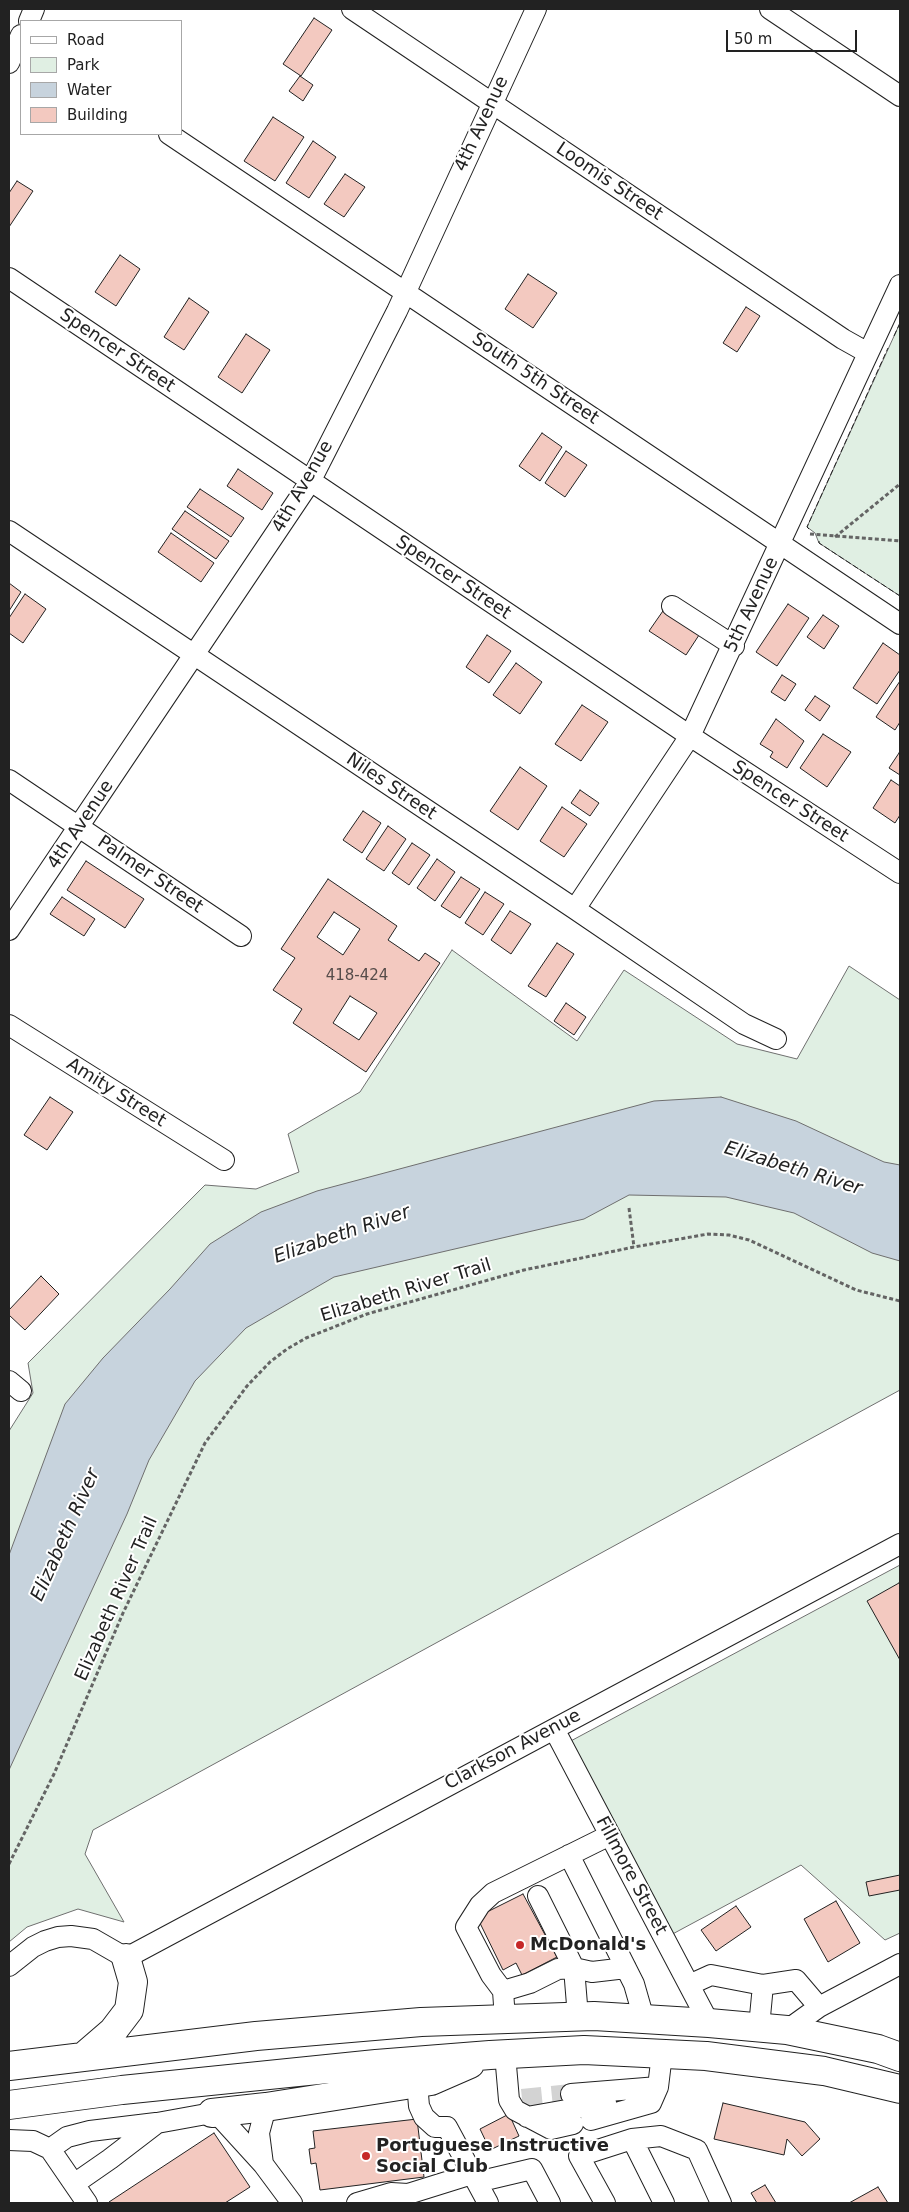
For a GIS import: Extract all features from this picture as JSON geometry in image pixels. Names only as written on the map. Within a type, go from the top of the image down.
[{"type":"highway","points":[[84,2056],[113,2031],[129,2010],[133,1982],[126,1958]]},
{"type":"highway","points":[[9,2066],[256,2036],[422,2022],[578,2017],[709,2023],[788,2030],[878,2049],[900,2057]]},
{"type":"highway","points":[[9,2105],[122,2090],[416,2072],[431,2081],[498,2054],[584,2050],[706,2056],[824,2071],[900,2089]]},
{"type":"highway","points":[[212,2113],[266,2107],[416,2072]]},
{"type":"street","name":"Loomis Street","points":[[352,9],[843,339],[868,353]]},
{"type":"street","name":"4th Avenue","points":[[9,930],[80,828],[310,482],[405,292],[536,9]]},
{"type":"street","points":[[770,9],[900,96]]},
{"type":"street","points":[[9,27],[20,34]]},
{"type":"street","points":[[9,63],[20,37]]},
{"type":"street","name":"South 5th Street","points":[[170,135],[900,624]]},
{"type":"street","name":"Spencer Street","points":[[9,278],[690,736],[900,873]]},
{"type":"street","name":"5th Avenue","points":[[575,909],[690,736],[734,646],[780,542],[900,285]]},
{"type":"street","name":"Niles Street","points":[[9,531],[744,1024],[776,1039]]},
{"type":"street","points":[[672,606],[734,646]]},
{"type":"street","name":"Palmer Street","points":[[9,780],[241,936]]},
{"type":"street","name":"Amity Street","points":[[9,1025],[224,1160]]},
{"type":"street","name":"Clarkson Avenue","points":[[126,1958],[900,1544]]},
{"type":"street","name":"Fillmore Street","points":[[554,1729],[709,2023]]},
{"type":"street","points":[[505,2020],[503,1991],[491,1975],[466,1927],[480,1905],[493,1893],[610,1835]]},
{"type":"street","points":[[569,1855],[634,1984],[644,2019]]},
{"type":"street","points":[[538,1896],[574,1968],[578,2017]]},
{"type":"street","points":[[9,1966],[32,1947],[58,1937],[71,1936],[93,1939],[126,1958]]},
{"type":"street","points":[[788,2030],[819,2007],[900,1964]]},
{"type":"street","points":[[503,1991],[530,1983],[558,1969],[574,1968],[592,1972],[626,1968]]},
{"type":"street","points":[[689,1985],[711,1975],[763,1985],[796,1980],[819,2007]]},
{"type":"street","points":[[759,2027],[763,1985]]},
{"type":"street","points":[[498,2054],[519,2105],[551,2129],[658,2087],[662,2054]]},
{"type":"street","points":[[416,2072],[419,2106],[424,2117],[435,2127],[447,2127],[488,2203]]},
{"type":"street","points":[[571,2094],[597,2111]]},
{"type":"street","points":[[519,2105],[597,2111]]},
{"type":"street","points":[[263,2164],[259,2133],[266,2107]]},
{"type":"street","points":[[50,2149],[67,2137],[90,2131],[156,2123],[212,2113],[222,2119],[263,2164],[292,2203]]},
{"type":"street","points":[[74,2184],[110,2160],[156,2123]]},
{"type":"street","points":[[605,2203],[579,2156],[632,2139],[661,2136],[697,2150],[721,2203]]},
{"type":"street","points":[[632,2139],[664,2203]]},
{"type":"street","points":[[9,2140],[34,2141],[50,2149],[87,2203]]},
{"type":"street","points":[[357,2203],[391,2193],[412,2198],[475,2178],[532,2169],[550,2203]]},
{"type":"path","points":[[835,537],[900,484]]},
{"type":"path","points":[[810,534],[900,541]]},
{"type":"path","points":[[629,1208],[634,1247]]},
{"type":"path","name":"Elizabeth River Trail","points":[[9,1864],[54,1774],[123,1614],[205,1443],[247,1386],[270,1362],[306,1338],[367,1314],[524,1270],[708,1234],[729,1235],[749,1240],[856,1290],[900,1301]]},
{"type":"green space","points":[[900,323],[900,596],[819,543],[815,533],[807,527]]},
{"type":"green space","points":[[452,950],[577,1041],[624,970],[737,1044],[797,1059],[849,966],[900,1000],[900,1390],[93,1830],[85,1854],[124,1922],[78,1909],[27,1927],[9,1942],[9,1431],[33,1393],[28,1363],[205,1185],[256,1189],[299,1172],[288,1134],[360,1092]]},
{"type":"green space","points":[[900,1565],[900,1933],[885,1940],[801,1865],[667,1937],[567,1743]]},
{"type":"water","name":"Elizabeth River","points":[[721,1097],[796,1121],[884,1162],[900,1165],[900,1261],[872,1253],[794,1213],[726,1197],[629,1195],[584,1219],[334,1277],[246,1328],[195,1381],[149,1460],[127,1514],[9,1770],[9,1555],[65,1404],[103,1358],[170,1289],[210,1244],[261,1212],[317,1191],[654,1101]]},
{"type":"building","points":[[314,18],[332,30],[301,76],[283,64]]},
{"type":"building","points":[[300,76],[313,85],[303,101],[289,91]]},
{"type":"building","points":[[273,117],[304,137],[275,181],[244,161]]},
{"type":"building","points":[[313,141],[336,157],[309,198],[286,183]]},
{"type":"building","points":[[345,174],[365,187],[344,217],[324,204]]},
{"type":"building","points":[[17,181],[33,191],[9,227],[9,193]]},
{"type":"building","points":[[120,255],[140,269],[116,306],[95,292]]},
{"type":"building","points":[[528,274],[557,293],[533,328],[505,309]]},
{"type":"building","points":[[189,298],[209,312],[184,350],[164,337]]},
{"type":"building","points":[[746,307],[760,316],[737,352],[723,343]]},
{"type":"building","points":[[246,334],[270,350],[242,393],[218,377]]},
{"type":"building","points":[[542,433],[562,447],[540,481],[519,466]]},
{"type":"building","points":[[566,451],[587,465],[565,497],[545,483]]},
{"type":"building","points":[[238,469],[273,493],[262,510],[227,486]]},
{"type":"building","points":[[200,489],[244,518],[231,537],[187,507]]},
{"type":"building","points":[[185,511],[229,541],[216,559],[172,529]]},
{"type":"building","points":[[171,533],[214,563],[201,582],[158,552]]},
{"type":"building","points":[[9,583],[21,592],[9,611]]},
{"type":"building","points":[[25,594],[46,609],[23,643],[9,633],[9,618]]},
{"type":"building","points":[[788,604],[809,618],[777,666],[756,652]]},
{"type":"building","points":[[665,608],[701,632],[686,655],[649,631]]},
{"type":"building","points":[[823,615],[839,626],[824,649],[807,637]]},
{"type":"building","points":[[487,635],[511,651],[489,683],[466,667]]},
{"type":"building","points":[[883,643],[900,655],[900,670],[877,704],[853,688]]},
{"type":"building","points":[[516,663],[542,682],[520,714],[493,695]]},
{"type":"building","points":[[782,675],[796,684],[785,701],[771,692]]},
{"type":"building","points":[[900,681],[900,722],[895,730],[876,717]]},
{"type":"building","points":[[815,696],[830,706],[820,721],[805,710]]},
{"type":"building","points":[[582,705],[608,722],[581,761],[555,744]]},
{"type":"building","points":[[776,719],[804,741],[787,768],[770,757],[773,752],[760,744]]},
{"type":"building","points":[[823,734],[851,752],[827,787],[800,768]]},
{"type":"building","points":[[900,754],[900,775],[889,768]]},
{"type":"building","points":[[520,767],[547,786],[518,830],[490,811]]},
{"type":"building","points":[[891,780],[900,786],[900,815],[895,823],[873,808]]},
{"type":"building","points":[[580,790],[599,803],[590,816],[571,803]]},
{"type":"building","points":[[562,807],[587,824],[564,857],[540,841]]},
{"type":"building","points":[[363,811],[381,823],[362,853],[343,840]]},
{"type":"building","points":[[388,826],[406,839],[384,871],[366,859]]},
{"type":"building","points":[[412,843],[430,855],[409,885],[392,873]]},
{"type":"building","points":[[437,859],[455,872],[435,901],[417,888]]},
{"type":"building","points":[[86,861],[144,899],[125,928],[67,890]]},
{"type":"building","points":[[461,877],[480,889],[460,918],[441,906]]},
{"type":"building","points":[[328,879],[397,926],[388,940],[419,961],[425,953],[440,963],[366,1072],[293,1023],[302,1009],[273,990],[295,958],[281,949]],"holes":[[[334,912],[360,929],[343,955],[317,937]],[[350,996],[377,1013],[359,1040],[333,1023]]]},
{"type":"building","points":[[485,892],[504,904],[483,935],[465,923]]},
{"type":"building","points":[[62,897],[95,919],[84,936],[50,914]]},
{"type":"building","points":[[510,911],[531,924],[511,954],[491,940]]},
{"type":"building","points":[[557,943],[574,954],[546,997],[528,986]]},
{"type":"building","points":[[566,1003],[586,1017],[574,1035],[554,1021]]},
{"type":"building","points":[[50,1097],[73,1112],[47,1150],[24,1135]]},
{"type":"building","points":[[41,1276],[59,1294],[25,1330],[9,1315],[9,1310]]},
{"type":"building","points":[[900,1584],[900,1660],[867,1601]]},
{"type":"building","points":[[900,1875],[900,1890],[869,1896],[866,1882]]},
{"type":"building","points":[[523,1894],[557,1957],[522,1975],[516,1963],[503,1970],[477,1917]]},
{"type":"building","points":[[836,1901],[860,1943],[828,1962],[804,1919]]},
{"type":"building","points":[[736,1906],[751,1927],[716,1951],[701,1930]]},
{"type":"building","points":[[723,2103],[805,2122],[820,2139],[802,2156],[787,2139],[784,2155],[714,2139]]},
{"type":"building","points":[[509,2114],[519,2136],[490,2150],[480,2129]]},
{"type":"building","name":"Portuguese Instructive Social Club","points":[[417,2119],[424,2177],[320,2190],[316,2163],[311,2164],[309,2149],[315,2148],[313,2131]]},
{"type":"building","points":[[214,2133],[250,2187],[225,2203],[109,2202]]},
{"type":"building","points":[[765,2185],[776,2203],[757,2203],[751,2193]]},
{"type":"building","points":[[878,2187],[888,2203],[849,2203]]},
{"type":"tunnel","points":[[522,2099],[571,2094]]},
{"type":"fence","points":[[894,336],[900,323]]},
{"type":"fence","points":[[809,529],[807,527],[888,348]]},
{"type":"fence","points":[[819,541],[819,543],[900,596]]},
{"type":"place","name":"McDonald's","points":[[520,1945]]},
{"type":"place","name":"Portuguese Instructive Social Club","points":[[366,2156]]}]
